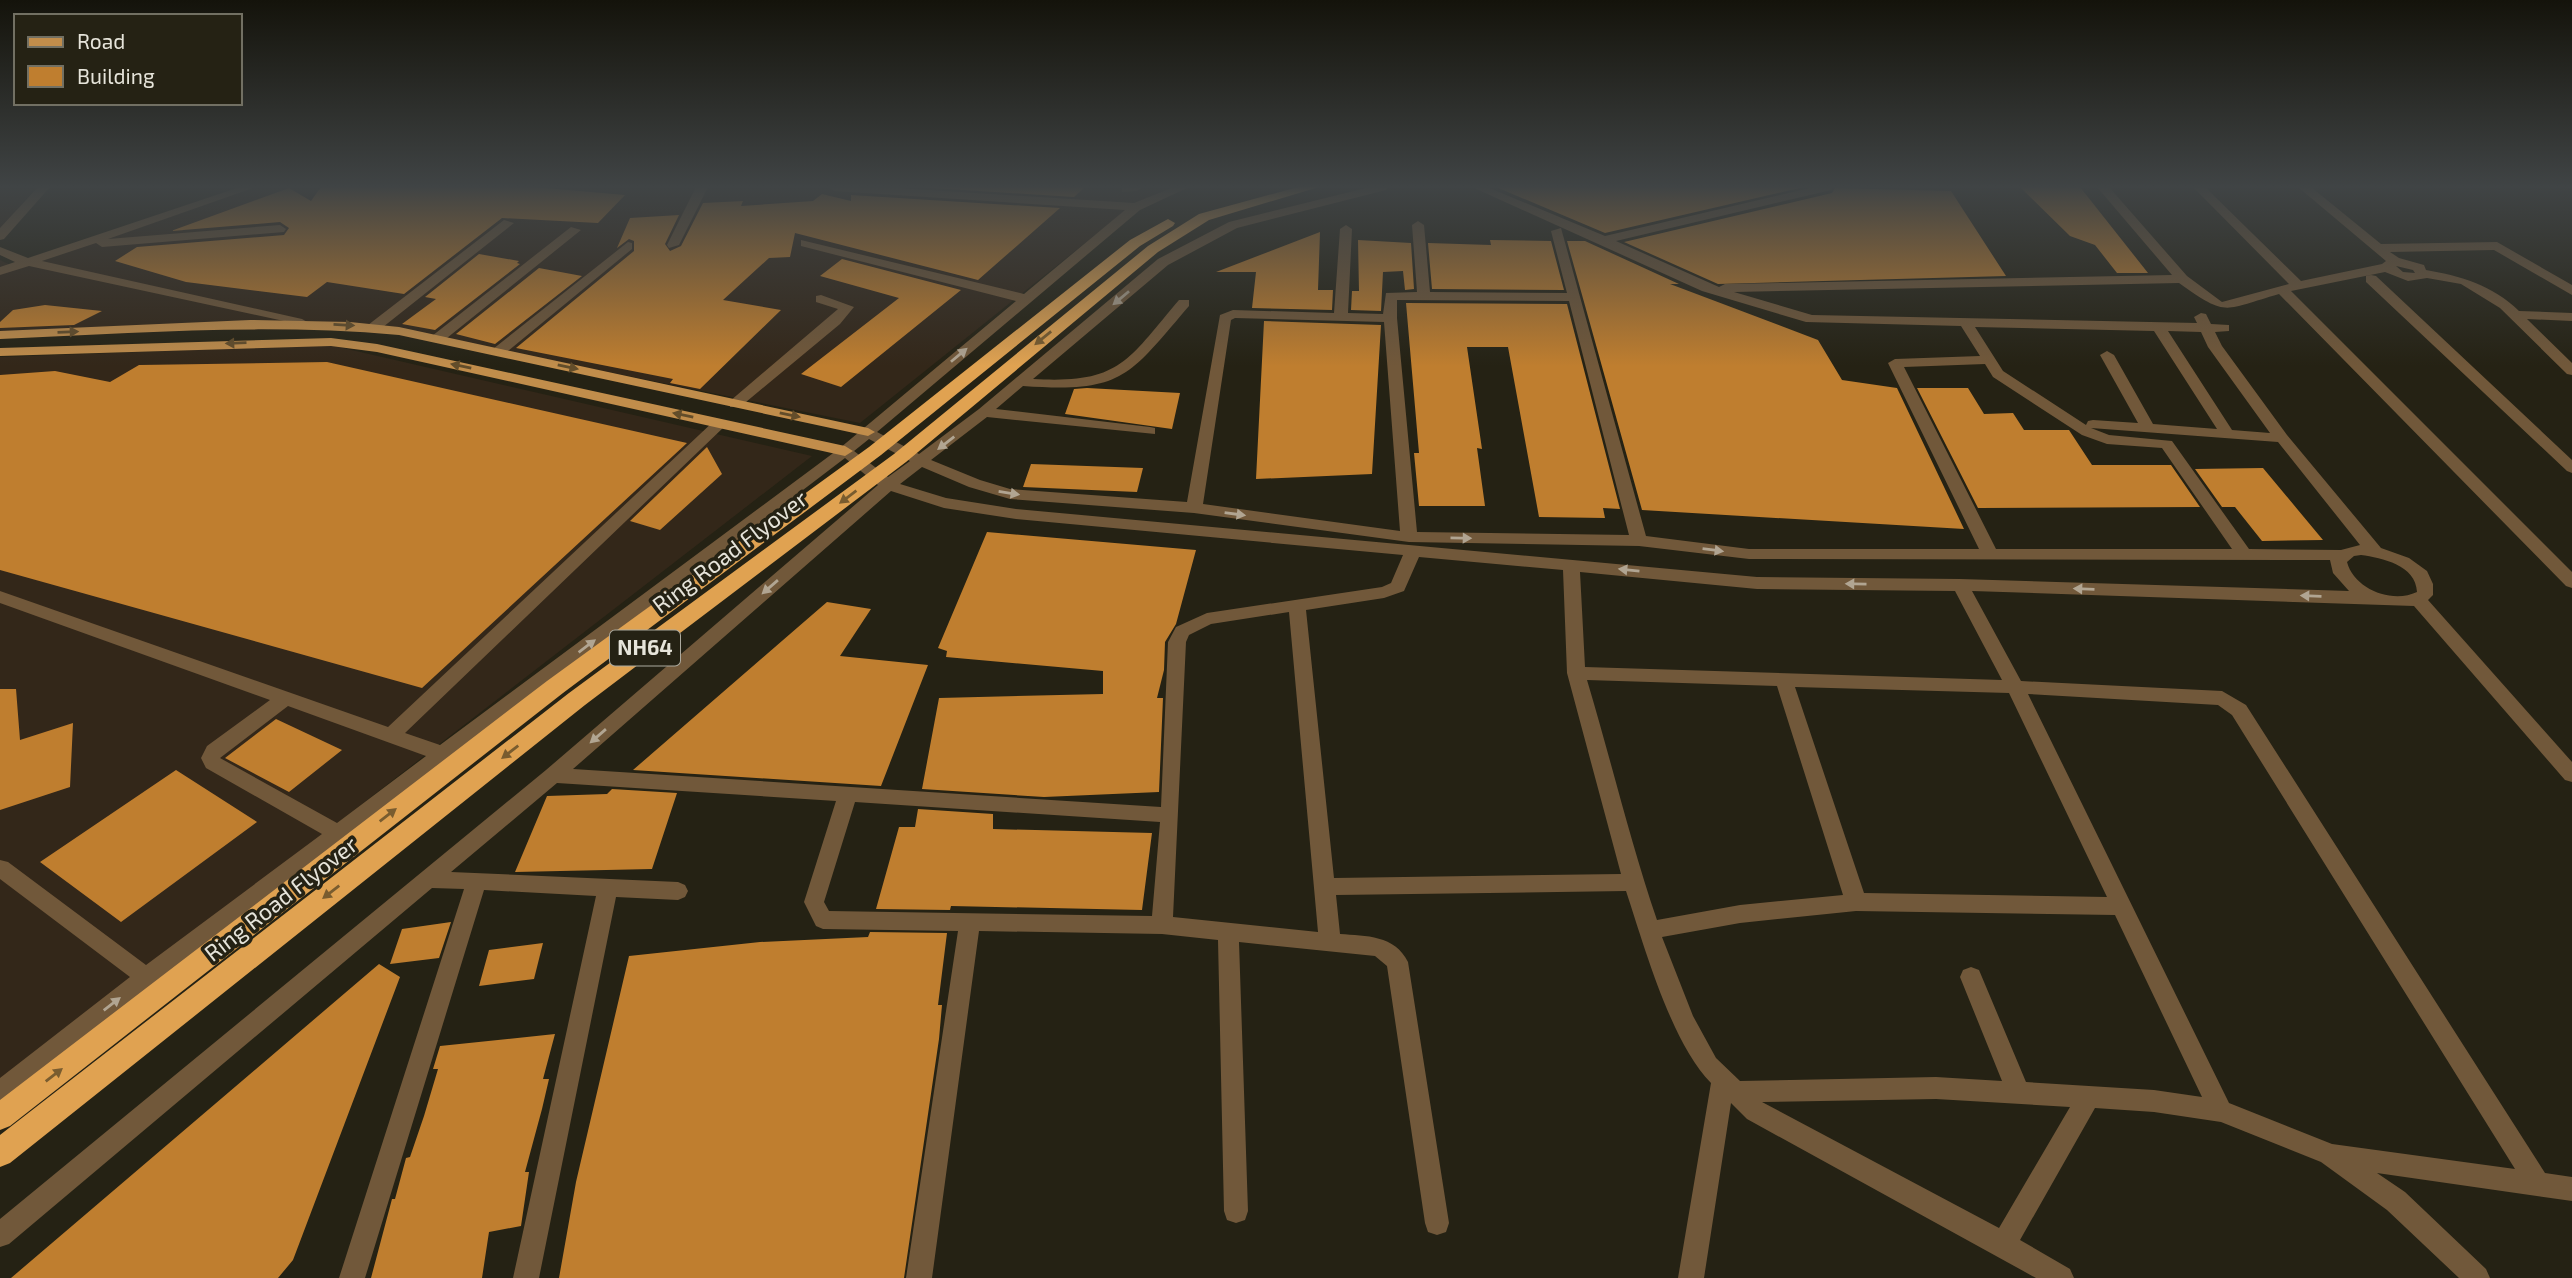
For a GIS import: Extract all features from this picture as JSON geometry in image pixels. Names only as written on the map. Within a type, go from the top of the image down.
[{"type":"highway","name":"Ring Road Flyover","points":[[0,1117],[555,687],[875,452],[1130,247]]},
{"type":"highway","name":"Ring Road Flyover","points":[[0,1153],[577,699],[900,458],[1157,247]]},
{"type":"main road","points":[[0,335],[302,323],[373,328],[438,339],[868,432]]},
{"type":"main road","points":[[0,352],[331,342],[377,348],[845,451]]},
{"type":"street","points":[[0,271],[68,247]]},
{"type":"street","points":[[373,328],[478,247]]},
{"type":"street","points":[[438,339],[554,247]]},
{"type":"street","points":[[498,352],[627,247]]},
{"type":"street","points":[[819,247],[1026,299]]},
{"type":"street","points":[[0,1092],[146,977],[845,451],[1089,247]]},
{"type":"street","points":[[0,1236],[553,775],[888,485],[985,412],[1163,262],[1192,247]]},
{"type":"street","points":[[1341,316],[1345,247]]},
{"type":"street","points":[[1420,247],[1424,297]]},
{"type":"street","points":[[1561,247],[1639,541]]},
{"type":"street","points":[[1618,247],[1707,288],[1825,321],[2158,326],[2200,315],[2225,315],[2290,291],[2412,264],[2423,273],[2465,281],[2505,305],[2572,371]]},
{"type":"street","points":[[2155,247],[2183,280],[2225,315]]},
{"type":"street","points":[[2251,247],[2290,291],[2572,582]]},
{"type":"street","points":[[2378,248],[2459,247]]},
{"type":"street","points":[[2498,247],[2572,291]]},
{"type":"street","points":[[2378,248],[2392,268]]},
{"type":"street","points":[[0,251],[25,261],[302,323]]},
{"type":"street","points":[[2290,291],[2371,279],[2392,268]]},
{"type":"street","points":[[2371,279],[2572,468]]},
{"type":"street","points":[[1707,288],[2183,280]]},
{"type":"street","points":[[2183,280],[2215,347],[2282,438],[2375,551]]},
{"type":"street","points":[[1162,925],[1170,815],[1177,642],[1182,631],[1207,619],[1384,592],[1398,587],[1412,543],[1390,318],[1391,296],[1572,297]]},
{"type":"street","points":[[735,404],[835,321],[847,307],[821,299]]},
{"type":"street","points":[[1020,382],[1089,382],[1127,368],[1184,303]]},
{"type":"street","points":[[1194,508],[1225,318],[1233,314],[1390,318]]},
{"type":"street","points":[[2215,347],[2225,315]]},
{"type":"street","points":[[2515,315],[2572,317]]},
{"type":"street","points":[[1965,322],[1986,360],[1998,374],[2096,438],[2167,444],[2245,556]]},
{"type":"street","points":[[2158,326],[2227,433]]},
{"type":"street","points":[[2106,355],[2148,428]]},
{"type":"street","points":[[1986,360],[1895,363],[1990,554]]},
{"type":"street","points":[[985,412],[1150,431]]},
{"type":"street","points":[[391,734],[720,424]]},
{"type":"street","points":[[2093,424],[2282,438]]},
{"type":"street","points":[[845,451],[888,485],[973,509],[1412,543],[1639,541],[1749,554],[2245,556],[2342,555],[2350,551],[2375,551],[2404,562],[2424,579],[2425,595],[2418,600],[2394,602],[2379,598],[1960,585],[1757,583],[1571,564],[1412,543],[1194,508],[1010,494],[982,488],[868,432]]},
{"type":"street","points":[[2342,555],[2339,569],[2344,577],[2379,598]]},
{"type":"street","points":[[1571,564],[1576,673],[1650,930],[1684,1020],[1708,1065],[1755,1111],[2061,1278]]},
{"type":"street","points":[[1960,585],[2015,687],[2221,1111]]},
{"type":"street","points":[[0,597],[443,754]]},
{"type":"street","points":[[2418,600],[2572,775]]},
{"type":"street","points":[[1297,605],[1330,943]]},
{"type":"street","points":[[1576,673],[2204,694],[2222,698],[2239,710],[2538,1184]]},
{"type":"street","points":[[1784,680],[1856,902]]},
{"type":"street","points":[[287,697],[214,751],[210,758],[213,764],[338,833]]},
{"type":"street","points":[[553,775],[1170,815]]},
{"type":"street","points":[[848,794],[814,902],[823,920],[1162,925],[1380,947],[1397,962],[1437,1223]]},
{"type":"street","points":[[1,867],[146,977]]},
{"type":"street","points":[[429,878],[678,891]]},
{"type":"street","points":[[352,1278],[477,881]]},
{"type":"street","points":[[1325,887],[1634,882]]},
{"type":"street","points":[[526,1278],[608,887]]},
{"type":"street","points":[[1650,930],[1740,914],[1856,902],[2121,906]]},
{"type":"street","points":[[919,1278],[970,923]]},
{"type":"street","points":[[1228,932],[1236,1211]]},
{"type":"street","points":[[1971,977],[2018,1092]]},
{"type":"street","points":[[1729,1086],[1936,1088],[2018,1092],[2154,1101],[2221,1111],[2329,1154],[2396,1201],[2477,1278]]},
{"type":"street","points":[[1690,1278],[1729,1086]]},
{"type":"street","points":[[2003,1245],[2089,1096]]},
{"type":"street","points":[[2329,1154],[2572,1189]]},
{"type":"shaded area","points":[[84,247],[1080,247],[860,423],[400,330],[354,324],[0,333],[0,260],[19,269]]},
{"type":"shaded area","points":[[330,345],[812,456],[0,1084],[0,357]]},
{"type":"building","points":[[137,247],[465,247],[404,294],[327,282],[307,297],[186,282],[115,261]]},
{"type":"building","points":[[634,247],[667,247],[670,251],[680,247],[792,247],[790,257],[769,258],[723,300],[781,310],[700,389],[670,383],[673,379],[516,348],[634,251]]},
{"type":"building","points":[[848,247],[1016,247],[978,280]]},
{"type":"building","points":[[1282,247],[1319,247],[1318,290],[1333,290],[1332,310],[1252,308],[1256,272],[1216,272]]},
{"type":"building","points":[[1358,247],[1411,247],[1414,289],[1405,290],[1403,271],[1383,272],[1381,311],[1351,310],[1352,291],[1359,291]]},
{"type":"building","points":[[1428,247],[1552,247],[1564,290],[1432,289]]},
{"type":"building","points":[[1569,247],[1597,247],[1679,284],[1670,284],[1818,340],[1842,380],[1897,388],[1964,529],[1642,510]]},
{"type":"building","points":[[1634,247],[1987,247],[2006,276],[1718,284]]},
{"type":"building","points":[[2096,247],[2127,247],[2148,273],[2117,273]]},
{"type":"building","points":[[479,254],[519,261],[517,263],[520,264],[435,330],[402,324],[436,299],[425,297]]},
{"type":"building","points":[[842,259],[961,290],[841,387],[801,374],[899,298],[820,276]]},
{"type":"building","points":[[539,268],[582,276],[495,344],[456,334]]},
{"type":"building","points":[[1406,303],[1567,304],[1620,509],[1603,508],[1605,518],[1539,517],[1508,347],[1467,347],[1482,449],[1477,448],[1485,506],[1419,506],[1414,453],[1419,453]]},
{"type":"building","points":[[45,305],[102,311],[74,325],[0,328],[0,322],[13,310]]},
{"type":"building","points":[[1264,321],[1381,325],[1372,474],[1256,479]]},
{"type":"building","points":[[327,362],[687,443],[422,688],[0,570],[0,375],[55,371],[110,382],[139,365]]},
{"type":"building","points":[[1917,388],[1968,388],[1984,414],[2013,413],[2024,430],[2069,430],[2092,465],[2171,465],[2200,507],[1978,508]]},
{"type":"building","points":[[1074,389],[1180,393],[1172,429],[1065,414]]},
{"type":"building","points":[[707,447],[722,474],[660,530],[630,521]]},
{"type":"building","points":[[1031,464],[1143,468],[1137,492],[1023,487]]},
{"type":"building","points":[[2263,468],[2323,540],[2262,541],[2235,507],[2222,507],[2195,469]]},
{"type":"building","points":[[987,532],[1196,550],[1176,624],[1165,642],[1164,670],[1157,698],[1163,698],[1159,792],[1044,797],[922,789],[939,698],[1103,694],[1103,671],[946,657],[947,651],[938,648]]},
{"type":"building","points":[[827,602],[871,609],[840,656],[928,665],[881,786],[633,770]]},
{"type":"building","points":[[0,689],[16,689],[20,740],[73,723],[70,787],[0,810]]},
{"type":"building","points":[[276,719],[342,750],[289,792],[225,758]]},
{"type":"building","points":[[176,770],[257,822],[121,922],[40,862]]},
{"type":"building","points":[[612,789],[677,793],[652,869],[515,872],[547,796],[607,794]]},
{"type":"building","points":[[918,809],[993,814],[993,829],[1152,833],[1142,910],[951,906],[950,910],[876,909],[899,827],[915,827]]},
{"type":"building","points":[[451,922],[439,958],[390,964],[402,929]]},
{"type":"building","points":[[870,932],[947,933],[938,1005],[942,1005],[939,1039],[904,1278],[559,1278],[576,1182],[629,956],[760,942],[868,937]]},
{"type":"building","points":[[543,943],[534,979],[479,986],[489,950]]},
{"type":"building","points":[[379,964],[400,977],[293,1260],[278,1278],[11,1278]]},
{"type":"building","points":[[555,1034],[543,1079],[549,1079],[525,1172],[529,1172],[521,1226],[489,1232],[482,1278],[371,1278],[392,1199],[395,1199],[406,1158],[410,1157],[438,1069],[433,1069],[440,1046]]}]
